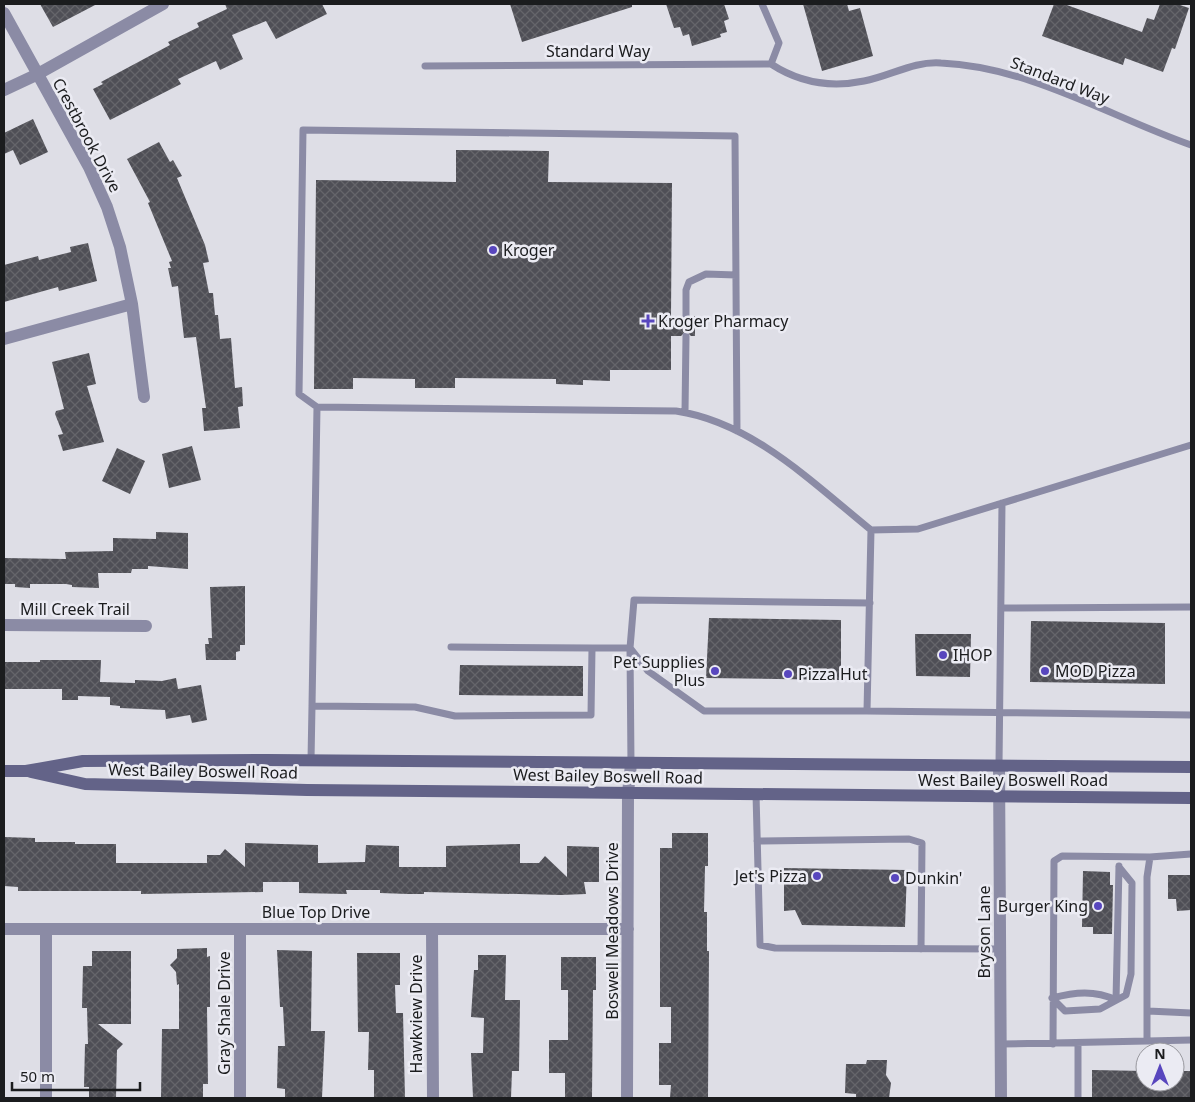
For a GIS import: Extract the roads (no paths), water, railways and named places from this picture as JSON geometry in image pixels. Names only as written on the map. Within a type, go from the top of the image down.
[{"type":"main road","name":"West Bailey Boswell Road","points":[[4,771],[26,771],[83,761],[311,760],[1191,767]]},
{"type":"main road","name":"West Bailey Boswell Road","points":[[26,771],[85,784],[307,790],[1191,798]]},
{"type":"street","points":[[4,90],[36,75],[163,4]]},
{"type":"street","name":"Crestbrook Drive","points":[[4,13],[36,75],[89,167],[107,207],[120,247],[132,304],[144,397]]},
{"type":"street","points":[[4,339],[132,304]]},
{"type":"street","name":"Mill Creek Trail","points":[[4,625],[146,626]]},
{"type":"street","name":"Boswell Meadows Drive","points":[[627,1098],[628,793],[631,764]]},
{"type":"street","name":"Bryson Lane","points":[[999,765],[1001,1098]]},
{"type":"street","name":"Blue Top Drive","points":[[4,929],[628,929]]},
{"type":"street","points":[[46,929],[46,1098]]},
{"type":"street","name":"Gray Shale Drive","points":[[240,929],[240,1098]]},
{"type":"street","name":"Hawkview Drive","points":[[432,929],[433,1098]]},
{"type":"lane","points":[[762,4],[779,43],[771,64]]},
{"type":"lane","name":"Standard Way","points":[[426,66],[771,64],[789,76],[823,85],[865,81],[911,65],[941,63],[1014,74],[1191,145]]},
{"type":"lane","points":[[737,431],[735,136],[304,130],[299,394],[317,407],[696,413],[737,431],[800,471],[871,530],[918,528],[1191,445]]},
{"type":"lane","points":[[686,316],[686,290],[689,282],[706,274],[736,275]]},
{"type":"lane","points":[[685,412],[686,336]]},
{"type":"lane","points":[[311,760],[317,407]]},
{"type":"lane","points":[[999,765],[1002,503]]},
{"type":"lane","points":[[867,711],[871,530]]},
{"type":"lane","points":[[631,764],[630,648],[634,600],[870,603]]},
{"type":"lane","points":[[1001,608],[1191,607]]},
{"type":"lane","points":[[451,647],[630,648]]},
{"type":"lane","points":[[312,706],[415,707],[455,716],[591,715],[592,648]]},
{"type":"lane","points":[[630,648],[648,671],[704,711],[867,711],[1191,716]]},
{"type":"lane","points":[[756,794],[760,945],[775,948],[999,949]]},
{"type":"lane","points":[[757,840],[909,839],[922,843],[921,949]]},
{"type":"lane","points":[[1052,1044],[1054,862],[1062,856],[1150,857],[1191,854]]},
{"type":"lane","points":[[1116,1000],[1119,857]]},
{"type":"lane","points":[[1147,1041],[1147,877],[1150,857]]},
{"type":"lane","points":[[1052,998],[1065,1010],[1100,1009],[1126,995],[1131,974],[1132,884],[1119,866]]},
{"type":"lane","points":[[1052,998],[1066,994],[1100,993],[1116,1000]]},
{"type":"lane","points":[[1148,1011],[1191,1013]]},
{"type":"lane","points":[[1001,1044],[1078,1044],[1191,1040]]},
{"type":"lane","points":[[1078,1044],[1078,1098]]},
{"type":"place","name":"Kroger","points":[[493,250]]},
{"type":"place","name":"Kroger Pharmacy","points":[[648,321]]},
{"type":"place","name":"IHOP","points":[[943,655]]},
{"type":"place","name":"Pet Supplies Plus","points":[[715,671]]},
{"type":"place","name":"MOD Pizza","points":[[1045,671]]},
{"type":"place","name":"Pizza Hut","points":[[788,674]]},
{"type":"place","name":"Jet's Pizza","points":[[817,876]]},
{"type":"place","name":"Dunkin'","points":[[895,878]]},
{"type":"place","name":"Burger King","points":[[1098,906]]}]
